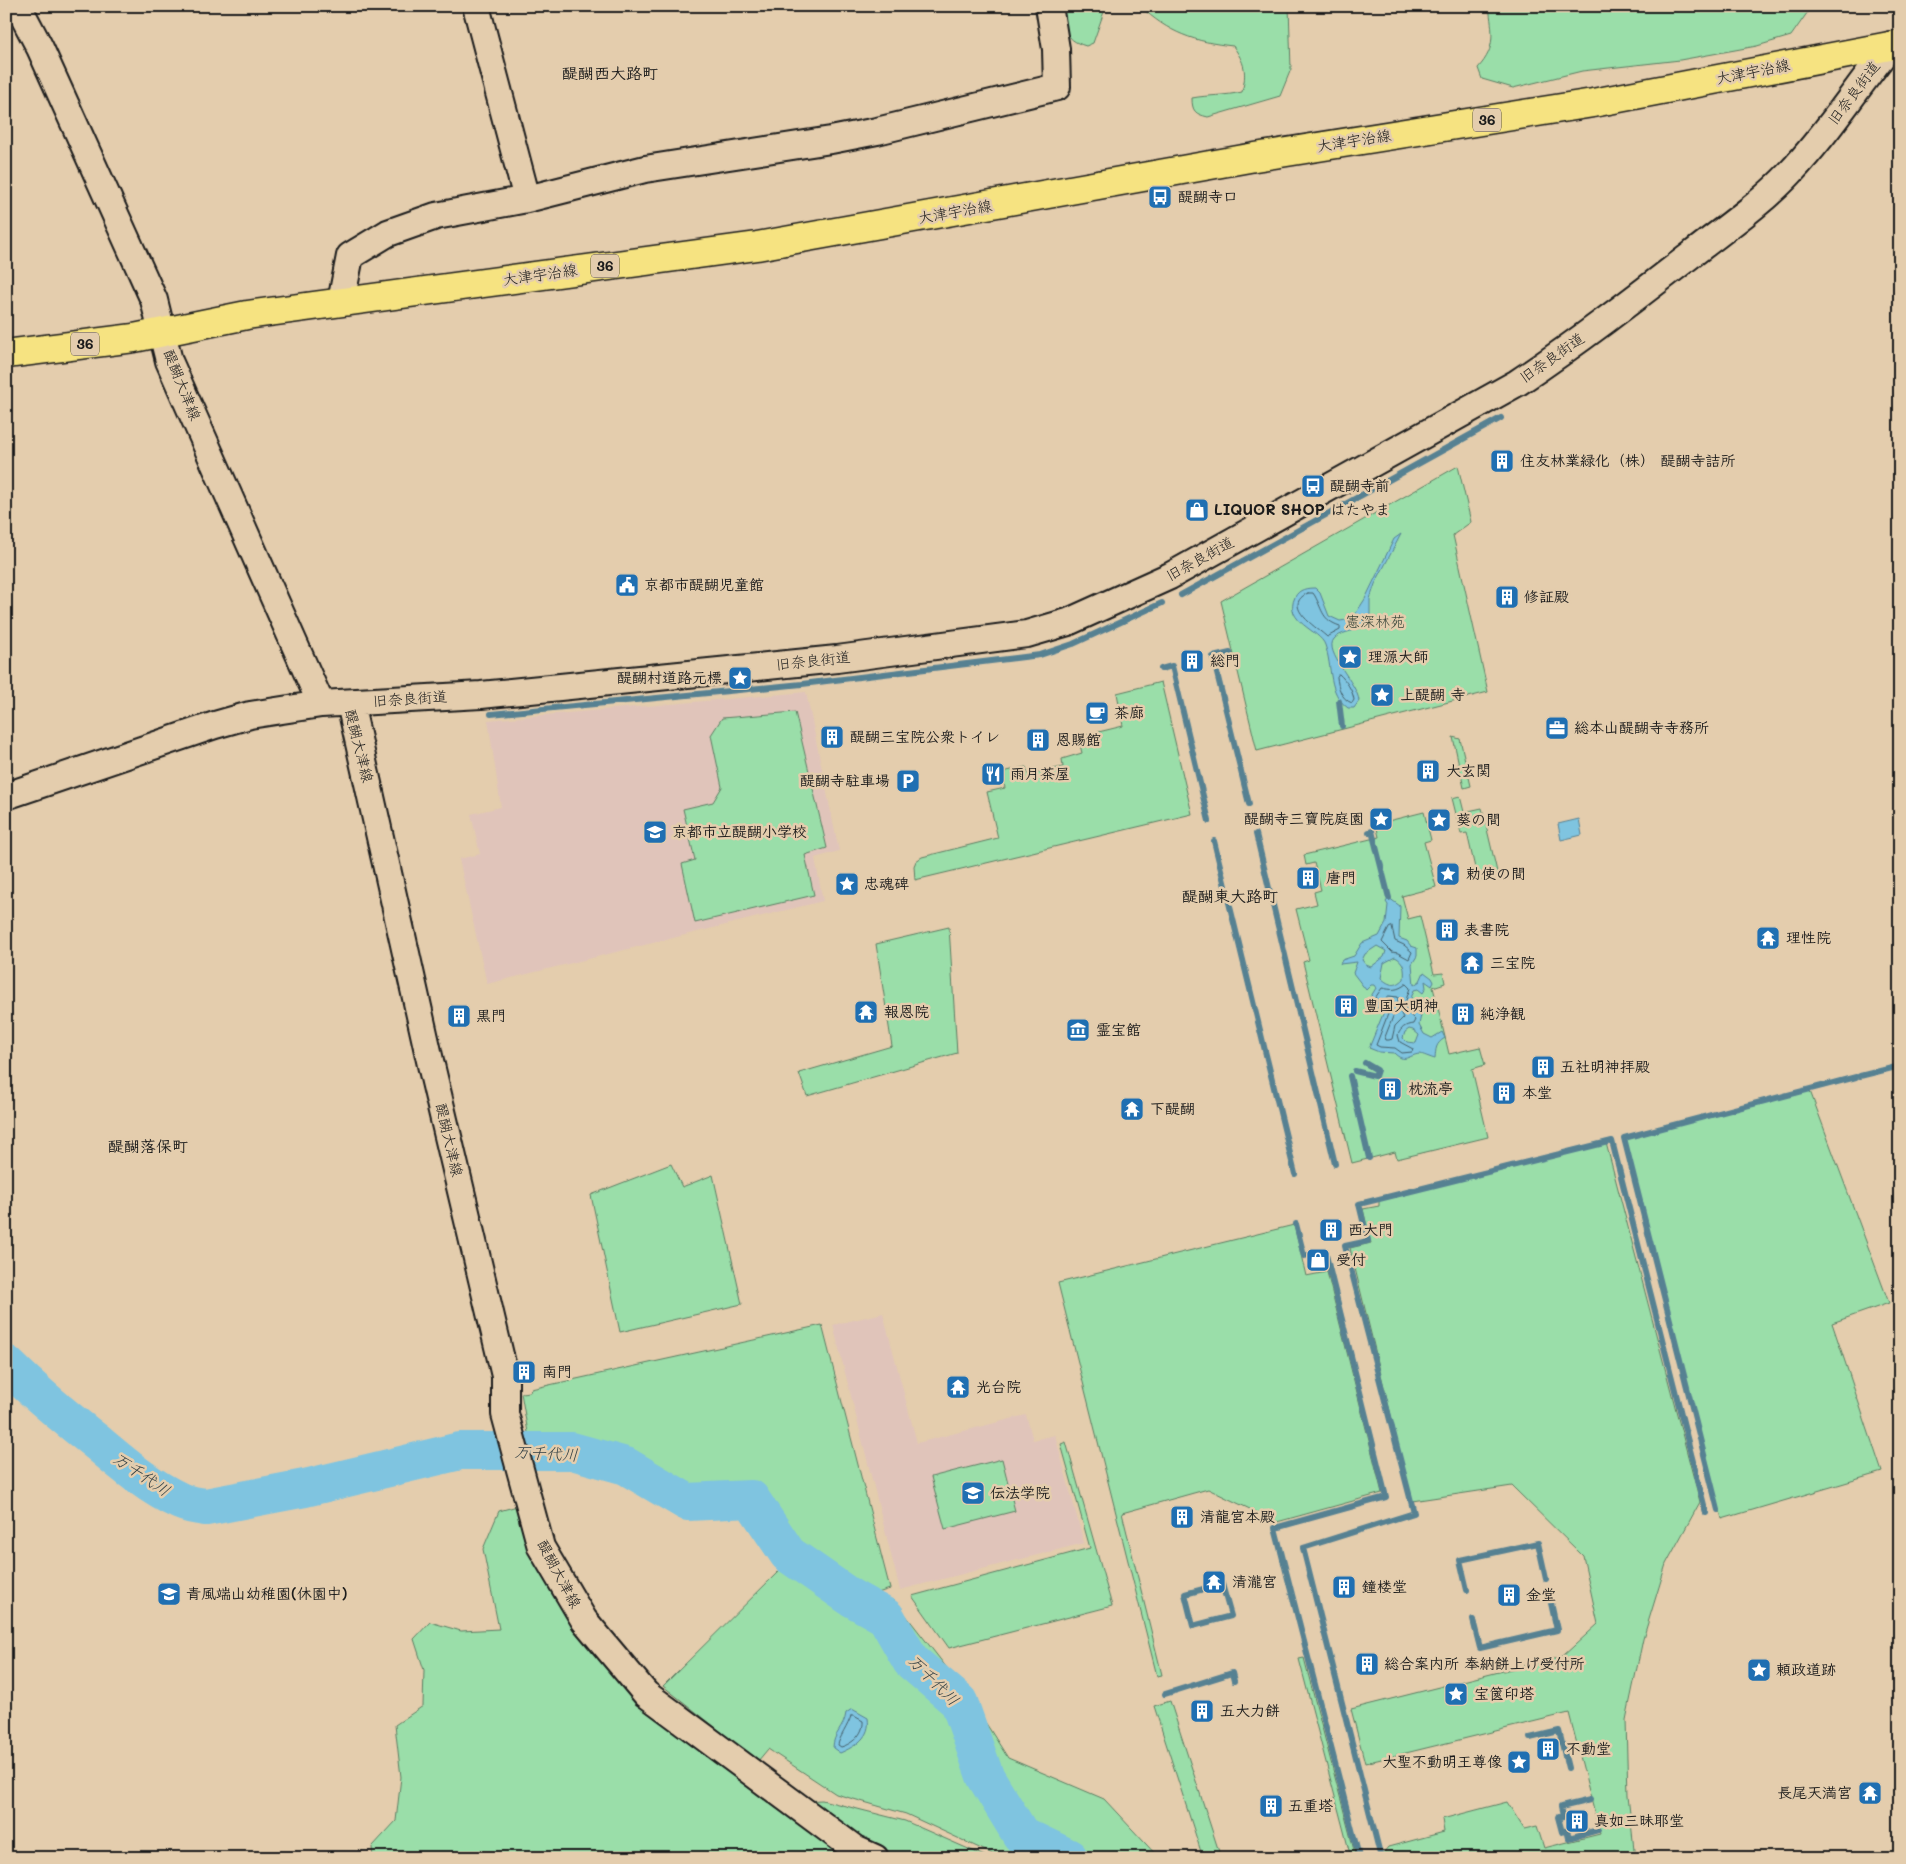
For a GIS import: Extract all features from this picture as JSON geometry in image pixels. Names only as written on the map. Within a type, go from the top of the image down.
[{"type":"main road","name":"大津宇治線","points":[[6,354],[134,338],[247,315],[757,246],[1082,190],[1255,157],[1593,103],[1895,45]]},
{"type":"street","name":"醍醐大津線","points":[[18,6],[40,48],[154,300],[170,361],[321,704],[350,703],[431,1065],[506,1376],[505,1414],[541,1547],[584,1620],[646,1694],[855,1849],[875,1858]]},
{"type":"street","points":[[476,6],[527,199]]},
{"type":"street","points":[[341,302],[350,256],[388,233],[436,216],[527,199],[644,169],[831,140],[1058,87],[1056,49],[1049,6]]},
{"type":"street","name":"旧奈良街道","points":[[350,703],[481,694],[836,659],[1027,634],[1068,622],[1170,576],[1517,383],[1552,359],[1746,212],[1790,174],[1895,45]]},
{"type":"street","points":[[6,796],[215,725],[250,715],[321,704]]},
{"type":"shaded area","name":"京都市立醍醐小学校","points":[[806,692],[839,851],[815,858],[823,901],[487,984],[459,859],[480,854],[471,814],[501,807],[488,720]]},
{"type":"shaded area","name":"伝法学院","points":[[883,1313],[917,1443],[1026,1415],[1033,1440],[1055,1435],[1084,1543],[900,1590],[833,1325]]},
{"type":"green space","points":[[1061,6],[1106,6],[1093,43],[1086,46],[1069,36],[1066,32]]},
{"type":"green space","points":[[1140,6],[1289,6],[1291,69],[1280,96],[1208,117],[1200,115],[1194,109],[1192,98],[1242,92],[1245,73],[1240,58],[1233,46],[1206,42],[1183,35],[1161,23]]},
{"type":"green space","points":[[1489,6],[1812,6],[1791,36],[1757,46],[1680,60],[1582,71],[1513,88],[1482,79],[1478,68],[1491,46],[1492,32]]},
{"type":"green space","name":"憲深林苑","points":[[1458,466],[1471,522],[1453,535],[1488,692],[1257,751],[1221,601]]},
{"type":"green space","points":[[1161,682],[1192,814],[915,880],[914,866],[916,861],[922,857],[998,838],[987,792],[1005,788],[1002,772],[1026,767],[1028,774],[1063,767],[1062,759],[1082,753],[1078,737],[1123,726],[1117,693]]},
{"type":"green space","points":[[795,712],[827,848],[805,855],[814,895],[695,923],[682,864],[695,860],[683,809],[713,802],[722,787],[711,735],[722,718]]},
{"type":"green space","points":[[1453,737],[1460,739],[1471,786],[1464,788]]},
{"type":"green space","points":[[1460,796],[1464,812],[1482,808],[1498,876],[1478,881],[1467,833],[1461,834],[1452,798]]},
{"type":"green space","points":[[1424,812],[1431,840],[1424,842],[1436,887],[1402,896],[1408,919],[1420,916],[1434,974],[1443,973],[1445,983],[1433,987],[1449,1054],[1480,1047],[1485,1065],[1472,1069],[1488,1137],[1397,1159],[1395,1152],[1352,1163],[1303,962],[1309,960],[1296,909],[1317,904],[1314,892],[1321,890],[1314,863],[1306,865],[1304,855],[1379,837],[1376,824]]},
{"type":"green space","points":[[949,927],[957,1053],[807,1096],[799,1073],[892,1046],[876,944]]},
{"type":"green space","points":[[1810,1091],[1889,1303],[1832,1323],[1882,1472],[1722,1519],[1626,1139]]},
{"type":"green space","points":[[1606,1143],[1700,1502],[1666,1564],[1643,1639],[1626,1720],[1628,1796],[1635,1858],[1379,1858],[1388,1847],[1444,1832],[1442,1819],[1507,1802],[1524,1829],[1537,1826],[1544,1848],[1600,1834],[1569,1713],[1365,1763],[1351,1709],[1563,1656],[1598,1624],[1583,1556],[1512,1486],[1412,1501],[1350,1248],[1371,1243],[1363,1209],[1379,1206],[1379,1200]]},
{"type":"green space","points":[[671,1164],[682,1187],[713,1175],[742,1304],[620,1332],[591,1195]]},
{"type":"green space","points":[[1294,1225],[1306,1276],[1327,1272],[1382,1493],[1277,1522],[1208,1489],[1122,1513],[1162,1675],[1157,1676],[1058,1283]]},
{"type":"green space","points":[[822,1325],[890,1589],[865,1597],[810,1561],[757,1490],[687,1484],[633,1450],[587,1438],[529,1438],[521,1393],[530,1392],[531,1389]]},
{"type":"green space","points":[[1066,1442],[1112,1606],[949,1648],[912,1596],[1090,1548],[1061,1444]]},
{"type":"green space","points":[[1002,1459],[1015,1511],[945,1529],[931,1477]]},
{"type":"green space","points":[[521,1505],[576,1623],[852,1858],[373,1858],[372,1847],[396,1821],[401,1777],[395,1725],[423,1706],[424,1670],[414,1639],[430,1622],[461,1631],[499,1629],[483,1549],[499,1511]]},
{"type":"green space","points":[[787,1563],[882,1624],[904,1664],[953,1705],[980,1778],[1019,1837],[1033,1845],[1031,1858],[1001,1858],[906,1814],[836,1794],[768,1749],[758,1761],[663,1686]]},
{"type":"green space","points":[[894,1600],[968,1695],[1008,1758],[1104,1799],[1159,1858],[1081,1858],[1024,1832],[988,1775],[962,1700],[914,1657],[890,1615],[874,1606]]},
{"type":"green space","points":[[1304,1658],[1356,1858],[1351,1858],[1299,1659]]},
{"type":"green space","points":[[1170,1701],[1221,1858],[1203,1858],[1154,1706]]},
{"type":"green space","points":[[822,1800],[905,1821],[989,1858],[894,1858],[862,1844],[801,1801]]},
{"type":"water","points":[[1401,534],[1375,584],[1370,599],[1370,617],[1362,626],[1343,633],[1334,639],[1332,645],[1333,652],[1353,686],[1359,701],[1354,708],[1348,708],[1341,702],[1334,687],[1325,645],[1294,613],[1295,597],[1299,592],[1315,588],[1320,593],[1329,616],[1340,621],[1354,616],[1365,599],[1394,539]]},
{"type":"water","points":[[1579,819],[1582,835],[1561,840],[1558,824]]},
{"type":"water","points":[[1389,898],[1400,906],[1399,938],[1417,948],[1417,956],[1412,964],[1414,985],[1420,981],[1424,972],[1434,982],[1432,986],[1425,981],[1426,988],[1423,993],[1418,989],[1414,990],[1409,1004],[1414,1013],[1421,1015],[1419,1025],[1424,1034],[1432,1038],[1442,1032],[1445,1038],[1438,1045],[1435,1059],[1420,1054],[1401,1058],[1394,1053],[1379,1052],[1369,1048],[1383,1014],[1368,1001],[1376,988],[1374,985],[1371,985],[1366,990],[1353,973],[1357,962],[1340,964],[1342,960],[1354,956],[1362,943],[1379,936],[1386,923],[1388,905],[1386,902]],"holes":[[[1377,946],[1386,951],[1384,957],[1371,967],[1366,965],[1362,960],[1365,954]],[[1395,957],[1398,959],[1403,966],[1404,979],[1396,984],[1384,981],[1381,978],[1384,963]],[[1409,1029],[1419,1035],[1416,1043],[1407,1042],[1403,1038],[1405,1032]]]},
{"type":"water","points":[[852,1709],[868,1718],[867,1730],[865,1736],[857,1744],[840,1753],[833,1748],[833,1743],[846,1713]]},
{"type":"waterway","points":[[1181,595],[1501,418]]},
{"type":"waterway","points":[[491,714],[802,684],[1040,655],[1073,644],[1162,603]]},
{"type":"waterway","points":[[1230,653],[1213,657],[1249,804]]},
{"type":"waterway","points":[[1161,669],[1172,666],[1209,821]]},
{"type":"waterway","points":[[1339,701],[1342,726]]},
{"type":"waterway","points":[[1369,832],[1372,831],[1389,898]]},
{"type":"waterway","points":[[1256,834],[1335,1164]]},
{"type":"waterway","points":[[1214,841],[1295,1174]]},
{"type":"waterway","points":[[1355,1071],[1375,1076],[1377,1070],[1365,1063]]},
{"type":"waterway","points":[[1860,1076],[1900,1066]]},
{"type":"waterway","points":[[1350,1076],[1369,1158]]},
{"type":"waterway","points":[[1718,1510],[1624,1138],[1856,1077]]},
{"type":"waterway","points":[[1381,1858],[1303,1548],[1414,1513],[1345,1246],[1368,1241],[1359,1204],[1612,1141],[1706,1513]]},
{"type":"waterway","points":[[1296,1224],[1304,1256],[1325,1251],[1386,1497],[1275,1528],[1359,1857]]},
{"type":"waterway","name":"万千代川","points":[[6,1364],[51,1406],[138,1475],[169,1496],[196,1506],[206,1507],[305,1488],[460,1451],[572,1451],[626,1466],[687,1502],[751,1499],[788,1554],[850,1597],[886,1617],[911,1661],[959,1702],[985,1776],[1021,1835],[1069,1858]]},
{"type":"waterway","points":[[1467,1590],[1460,1560],[1538,1543],[1546,1579]]},
{"type":"waterway","points":[[1222,1584],[1231,1616],[1193,1626],[1185,1594],[1222,1584]]},
{"type":"waterway","points":[[1473,1620],[1480,1648],[1557,1630],[1549,1594]]},
{"type":"waterway","points":[[1165,1694],[1232,1673],[1234,1681]]},
{"type":"waterway","points":[[1530,1738],[1559,1731],[1568,1768]]},
{"type":"waterway","points":[[1590,1800],[1561,1807],[1563,1816],[1558,1817],[1562,1832],[1567,1830],[1569,1838],[1598,1830]]},
{"type":"place","name":"醍醐寺口","points":[[1160,197]]},
{"type":"place","name":"住友林業緑化（株） 醍醐寺詰所","points":[[1502,461]]},
{"type":"place","name":"醍醐寺前","points":[[1313,486]]},
{"type":"place","name":"LIQUOR SHOP はたやま","points":[[1197,510]]},
{"type":"place","name":"京都市醍醐児童館","points":[[627,585]]},
{"type":"place","name":"修証殿","points":[[1507,597]]},
{"type":"place","name":"理源大師","points":[[1350,657]]},
{"type":"place","name":"総門","points":[[1192,661]]},
{"type":"place","name":"醍醐村道路元標","points":[[740,678]]},
{"type":"place","name":"上醍醐 寺","points":[[1382,695]]},
{"type":"place","name":"茶廊","points":[[1097,713]]},
{"type":"place","name":"総本山醍醐寺寺務所","points":[[1557,728]]},
{"type":"place","name":"醍醐三宝院公衆トイレ","points":[[832,737]]},
{"type":"place","name":"恩賜館","points":[[1038,740]]},
{"type":"place","name":"大玄関","points":[[1428,771]]},
{"type":"place","name":"雨月茶屋","points":[[993,774]]},
{"type":"place","name":"醍醐寺駐車場","points":[[908,781]]},
{"type":"place","name":"醍醐寺三寶院庭園","points":[[1381,819]]},
{"type":"place","name":"葵の間","points":[[1439,820]]},
{"type":"place","name":"京都市立醍醐小学校","points":[[655,832]]},
{"type":"place","name":"勅使の間","points":[[1448,874]]},
{"type":"place","name":"唐門","points":[[1308,878]]},
{"type":"place","name":"忠魂碑","points":[[847,884]]},
{"type":"place","name":"表書院","points":[[1447,930]]},
{"type":"place","name":"理性院","points":[[1768,938]]},
{"type":"place","name":"三宝院","points":[[1472,963]]},
{"type":"place","name":"豊国大明神","points":[[1346,1006]]},
{"type":"place","name":"報恩院","points":[[866,1012]]},
{"type":"place","name":"純浄観","points":[[1463,1014]]},
{"type":"place","name":"黒門","points":[[459,1016]]},
{"type":"place","name":"霊宝館","points":[[1078,1030]]},
{"type":"place","name":"五社明神拝殿","points":[[1543,1067]]},
{"type":"place","name":"枕流亭","points":[[1390,1089]]},
{"type":"place","name":"本堂","points":[[1504,1093]]},
{"type":"place","name":"下醍醐","points":[[1132,1109]]},
{"type":"place","name":"西大門","points":[[1331,1230]]},
{"type":"place","name":"受付","points":[[1318,1260]]},
{"type":"place","name":"南門","points":[[524,1372]]},
{"type":"place","name":"光台院","points":[[958,1387]]},
{"type":"place","name":"伝法学院","points":[[973,1493]]},
{"type":"place","name":"清龍宮本殿","points":[[1182,1517]]},
{"type":"place","name":"清瀧宮","points":[[1214,1582]]},
{"type":"place","name":"鐘楼堂","points":[[1344,1587]]},
{"type":"place","name":"青風端山幼稚園(休園中)","points":[[169,1594]]},
{"type":"place","name":"金堂","points":[[1509,1595]]},
{"type":"place","name":"総合案内所 奉納餅上げ受付所","points":[[1367,1664]]},
{"type":"place","name":"頼政道跡","points":[[1759,1670]]},
{"type":"place","name":"宝篋印塔","points":[[1456,1694]]},
{"type":"place","name":"五大力餅","points":[[1202,1711]]},
{"type":"place","name":"不動堂","points":[[1548,1749]]},
{"type":"place","name":"大聖不動明王尊像","points":[[1519,1762]]},
{"type":"place","name":"長尾天満宮","points":[[1870,1793]]},
{"type":"place","name":"五重塔","points":[[1271,1806]]},
{"type":"place","name":"真如三昧耶堂","points":[[1577,1821]]},
{"type":"district","name":"醍醐西大路町","points":[[610,73]]},
{"type":"district","name":"醍醐東大路町","points":[[1230,896]]},
{"type":"district","name":"醍醐落保町","points":[[148,1146]]}]
